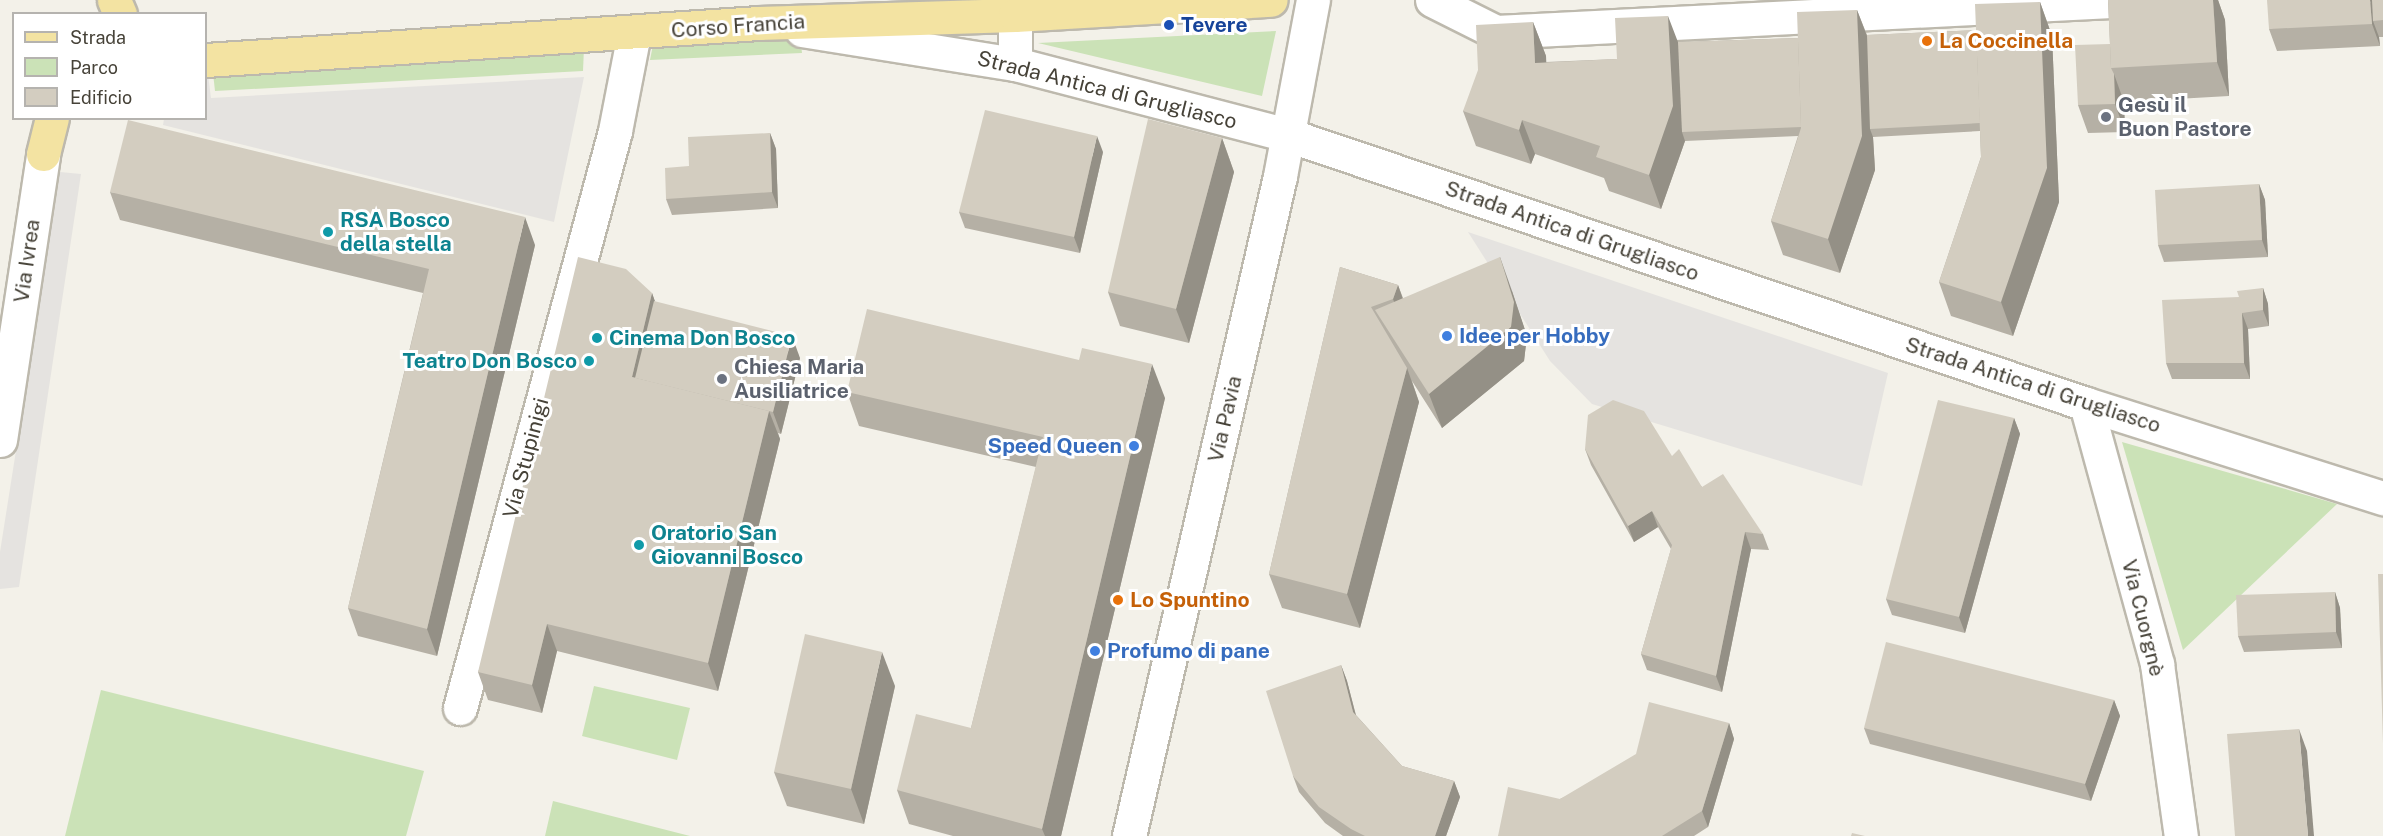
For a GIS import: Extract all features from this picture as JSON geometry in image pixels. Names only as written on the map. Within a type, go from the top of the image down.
[{"type":"main road","name":"Corso Francia","points":[[207,60],[758,23],[1015,15],[1271,0]]},
{"type":"main road","points":[[43,154],[52,120]]},
{"type":"street","name":"Via Pavia","points":[[1129,836],[1288,135],[1313,0]]},
{"type":"street","points":[[1432,0],[1496,32],[2131,0]]},
{"type":"street","points":[[1015,15],[1015,64]]},
{"type":"street","name":"Strada Antica di Grugliasco","points":[[758,23],[1015,64],[1288,135],[2086,404],[2377,496]]},
{"type":"street","name":"Via Stupinigi","points":[[460,708],[615,131],[634,33]]},
{"type":"street","name":"Via Ivrea","points":[[0,441],[43,154]]},
{"type":"street","name":"Via Cuorgnè","points":[[2086,404],[2157,664],[2181,836]]},
{"type":"green space","points":[[799,30],[802,53],[650,60],[654,40]]},
{"type":"green space","points":[[1276,31],[1262,96],[1038,43]]},
{"type":"green space","points":[[584,48],[583,71],[215,91],[213,73]]},
{"type":"green space","points":[[2122,442],[2337,504],[2183,650]]},
{"type":"green space","points":[[594,686],[690,708],[677,760],[582,736]]},
{"type":"green space","points":[[101,690],[424,771],[406,836],[65,836]]},
{"type":"green space","points":[[553,801],[690,836],[545,836]]},
{"type":"shaded area","points":[[207,67],[211,98],[584,77],[554,222],[163,125],[164,120],[207,120]]},
{"type":"shaded area","points":[[60,172],[81,174],[19,587],[0,589],[0,552]]},
{"type":"shaded area","points":[[1468,232],[1888,373],[1862,486],[1592,404],[1550,361]]},
{"type":"building","points":[[2108,0],[2213,0],[2217,62],[2111,68]]},
{"type":"building","points":[[2267,0],[2370,0],[2372,24],[2269,29]]},
{"type":"building","points":[[2372,0],[2383,0],[2383,20],[2373,21]]},
{"type":"building","points":[[2040,2],[2047,168],[2001,302],[1939,282],[1981,157],[1975,4]]},
{"type":"building","points":[[1857,10],[1862,136],[1828,239],[1771,221],[1801,128],[1797,12]]},
{"type":"building","points":[[1668,16],[1673,106],[1649,175],[1596,157],[1600,146],[1522,120],[1519,130],[1463,111],[1478,70],[1476,25],[1533,22],[1535,63],[1617,59],[1615,18]]},
{"type":"building","points":[[1976,30],[1980,123],[1870,129],[1867,35]]},
{"type":"building","points":[[1798,38],[1801,127],[1682,132],[1678,42]]},
{"type":"building","points":[[2110,44],[2115,104],[2078,105],[2075,45]]},
{"type":"building","points":[[985,110],[1097,136],[1074,237],[959,212]]},
{"type":"building","points":[[1148,119],[1222,138],[1176,309],[1108,292]]},
{"type":"building","points":[[128,120],[525,217],[427,629],[348,608],[429,269],[110,192]]},
{"type":"building","points":[[770,133],[772,192],[666,199],[665,168],[689,166],[688,137]]},
{"type":"building","points":[[2259,184],[2262,240],[2158,245],[2155,190]]},
{"type":"building","name":"Oratorio San Giovanni Bosco","points":[[578,257],[626,269],[652,293],[632,377],[769,411],[708,663],[547,624],[532,685],[478,672]]},
{"type":"building","points":[[1500,257],[1514,302],[1511,327],[1429,394],[1375,310]]},
{"type":"building","points":[[1340,267],[1398,285],[1393,299],[1371,307],[1407,368],[1347,594],[1269,574]]},
{"type":"building","points":[[2263,288],[2263,310],[2242,313],[2244,363],[2166,363],[2162,300],[2239,297],[2237,291]]},
{"type":"building","name":"Chiesa Maria Ausiliatrice","points":[[654,301],[792,336],[773,412],[635,378]]},
{"type":"building","points":[[867,309],[1079,360],[1082,348],[1152,364],[1042,829],[897,790],[916,714],[971,728],[1043,437],[847,392]]},
{"type":"building","points":[[1613,400],[1644,411],[1672,456],[1679,449],[1702,487],[1723,474],[1763,534],[1745,532],[1716,676],[1641,654],[1672,545],[1652,511],[1628,526],[1585,449],[1588,415]]},
{"type":"building","points":[[1938,400],[2014,418],[1959,617],[1886,599]]},
{"type":"building","points":[[2378,574],[2383,574],[2383,744]]},
{"type":"building","points":[[2335,592],[2336,632],[2238,636],[2236,595]]},
{"type":"building","points":[[805,634],[882,652],[851,789],[774,772]]},
{"type":"building","points":[[1886,642],[2114,700],[2085,784],[1864,728]]},
{"type":"building","points":[[1341,665],[1353,712],[1402,766],[1454,781],[1435,836],[1365,836],[1319,807],[1293,776],[1266,691]]},
{"type":"building","points":[[1649,702],[1729,723],[1702,811],[1662,836],[1498,836],[1508,787],[1560,799],[1636,754]]},
{"type":"building","points":[[2299,729],[2308,836],[2235,836],[2227,734]]},
{"type":"place","name":"Tevere","points":[[1169,25]]},
{"type":"place","name":"La Coccinella","points":[[1927,41]]},
{"type":"place","name":"Gesù il Buon Pastore","points":[[2106,117]]},
{"type":"place","name":"RSA Bosco della stella","points":[[328,232]]},
{"type":"place","name":"Idee per Hobby","points":[[1447,336]]},
{"type":"place","name":"Cinema Don Bosco","points":[[597,338]]},
{"type":"place","name":"Teatro Don Bosco","points":[[589,361]]},
{"type":"place","name":"Chiesa Maria Ausiliatrice","points":[[722,379]]},
{"type":"place","name":"Speed Queen","points":[[1134,446]]},
{"type":"place","name":"Oratorio San Giovanni Bosco","points":[[639,545]]},
{"type":"place","name":"Lo Spuntino","points":[[1118,600]]},
{"type":"place","name":"Profumo di pane","points":[[1095,651]]}]
